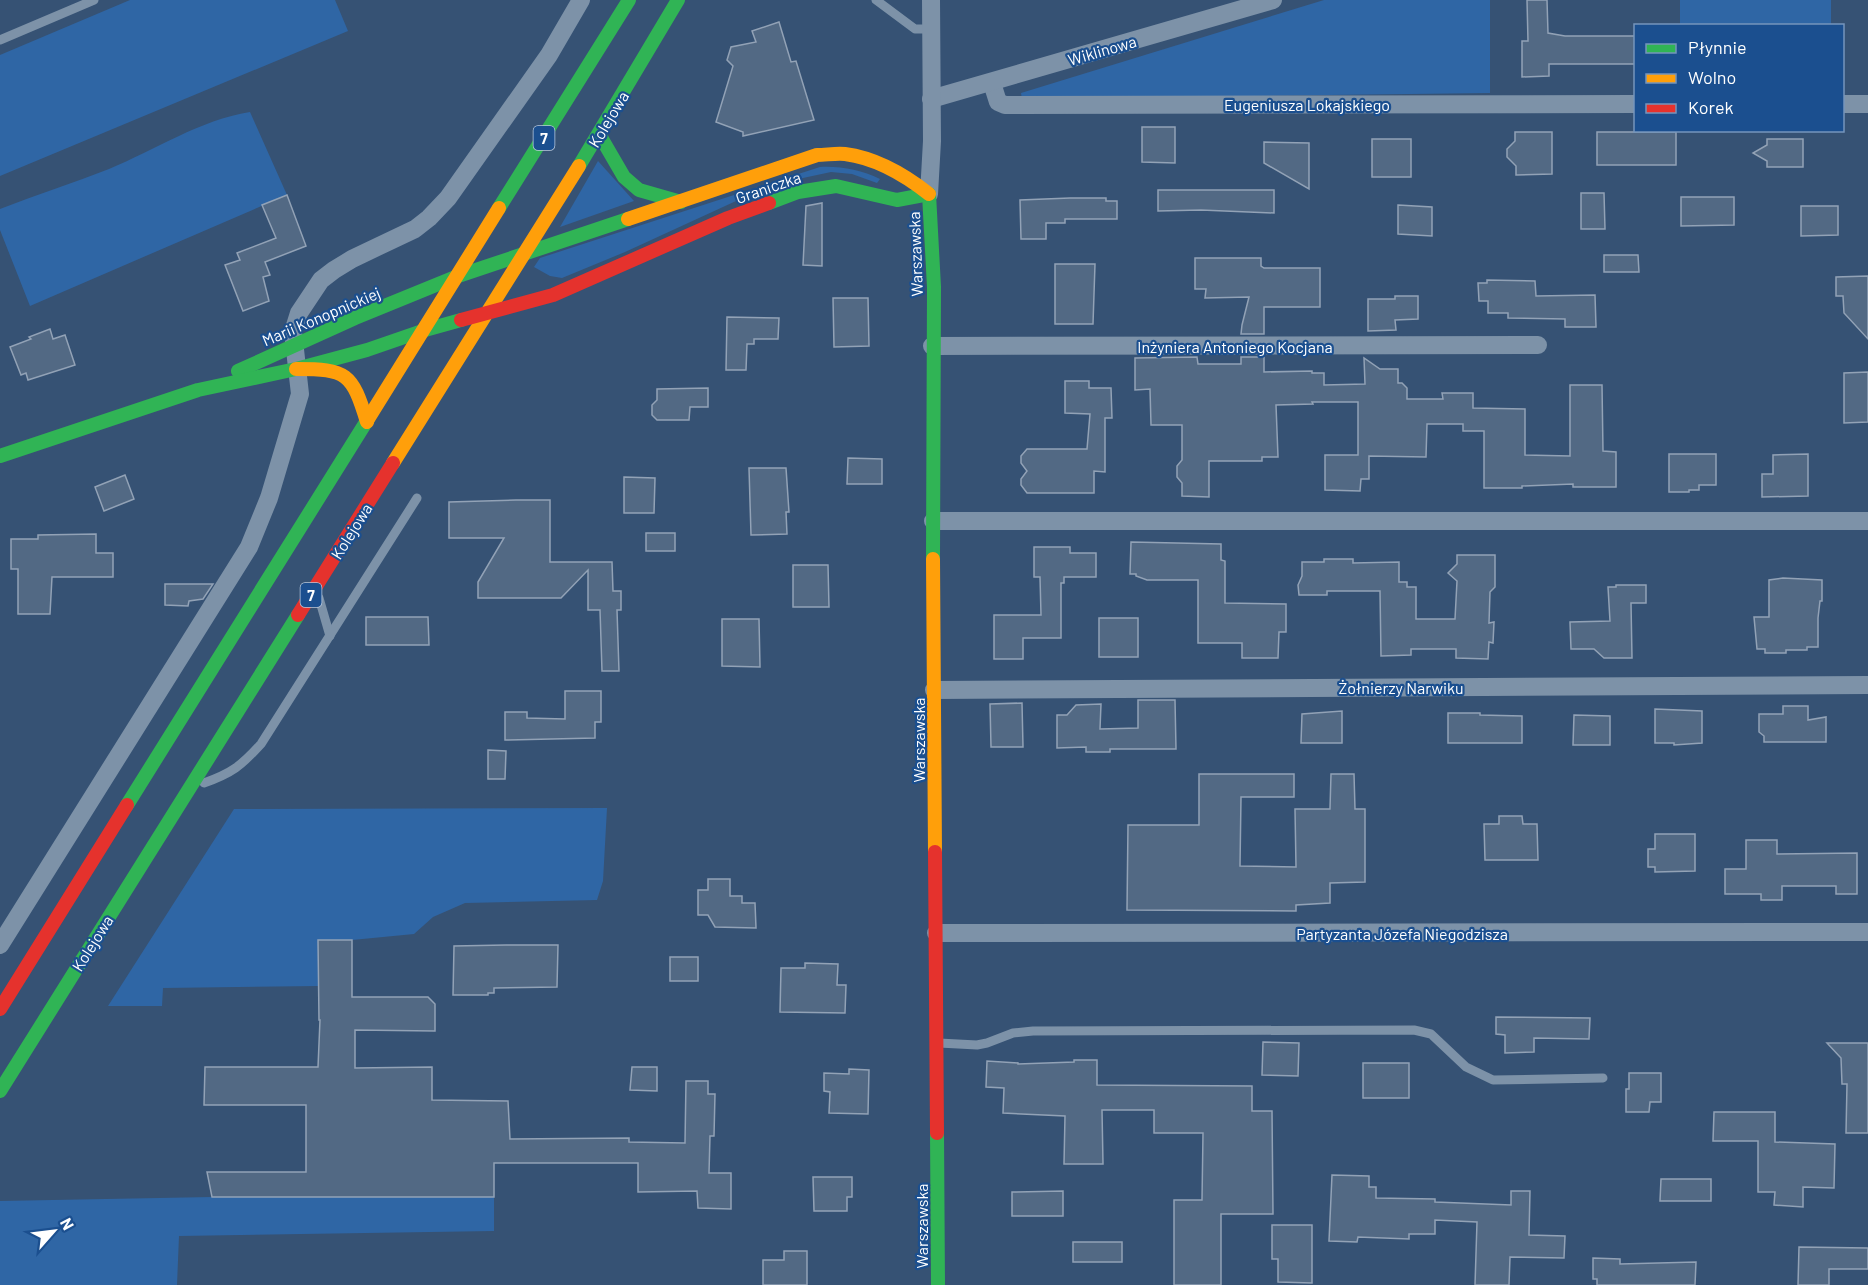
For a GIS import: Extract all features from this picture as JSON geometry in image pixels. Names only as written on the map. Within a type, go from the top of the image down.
[{"type":"main road","name":"7","points":[[0,1009],[629,0]]},
{"type":"main road","name":"Kolejowa","points":[[0,1091],[599,134],[678,0]]},
{"type":"main road","points":[[599,134],[624,177],[639,190],[681,202]]},
{"type":"main road","name":"Graniczka","points":[[458,276],[817,155],[844,154],[872,160],[907,178],[929,194]]},
{"type":"main road","name":"Graniczka","points":[[425,330],[523,304],[569,289],[728,218],[798,192],[836,186],[897,200],[929,194]]},
{"type":"main road","name":"Warszawska","points":[[929,194],[934,287],[932,346],[938,1285]]},
{"type":"main road","name":"Marii Konopnickiej","points":[[198,390],[293,345],[458,276]]},
{"type":"main road","name":"Marii Konopnickiej","points":[[0,456],[198,390],[296,369],[367,350],[425,330]]},
{"type":"main road","points":[[296,369],[336,369],[344,374],[357,390],[367,422]]},
{"type":"street","points":[[0,945],[249,547],[268,498],[300,394],[293,345],[293,332],[299,313],[321,280],[351,259],[415,229],[448,198],[549,55],[581,0]]},
{"type":"street","points":[[929,194],[932,141],[931,0]]},
{"type":"street","name":"Wiklinowa","points":[[931,99],[1274,0]]},
{"type":"street","name":"Eugeniusza Lokajskiego","points":[[992,83],[998,102],[1005,105],[1634,104]]},
{"type":"street","points":[[1844,104],[1868,104]]},
{"type":"street","name":"Inżyniera Antoniego Kocjana","points":[[932,346],[1538,345]]},
{"type":"street","points":[[933,521],[1868,521]]},
{"type":"street","name":"Żołnierzy Narwiku","points":[[934,690],[1868,685]]},
{"type":"street","name":"Partyzanta Józefa Niegodzisza","points":[[936,933],[1868,932]]},
{"type":"lane","points":[[0,40],[94,0]]},
{"type":"lane","points":[[876,0],[915,29],[931,29]]},
{"type":"lane","points":[[190,788],[225,775],[242,765],[261,744],[417,498]]},
{"type":"lane","points":[[316,587],[330,636]]},
{"type":"lane","points":[[937,1043],[976,1045],[1013,1033],[1033,1031],[1414,1029],[1431,1034],[1466,1067],[1493,1080],[1603,1078]]},
{"type":"shaded area","points":[[130,0],[335,0],[348,31],[0,176],[0,55]]},
{"type":"shaded area","points":[[1324,0],[1490,0],[1490,93],[1022,99],[1021,93]]},
{"type":"shaded area","points":[[1680,0],[1831,0],[1831,24],[1680,24]]},
{"type":"shaded area","points":[[250,112],[287,195],[30,306],[0,230],[0,209],[109,169],[213,122]]},
{"type":"shaded area","points":[[598,161],[634,201],[560,227]]},
{"type":"shaded area","points":[[820,167],[851,169],[880,179],[877,183],[852,174],[831,172],[803,178],[736,201],[562,278],[550,276],[534,267],[540,258]]},
{"type":"shaded area","points":[[607,808],[603,881],[597,900],[465,903],[433,917],[414,934],[319,941],[319,986],[163,988],[162,1006],[108,1006],[234,809]]},
{"type":"shaded area","points":[[212,1197],[494,1197],[494,1231],[179,1236],[177,1285],[0,1285],[0,1201]]},
{"type":"building","points":[[1527,0],[1547,0],[1548,33],[1565,36],[1634,36],[1634,64],[1549,64],[1549,76],[1522,77],[1522,41],[1528,41]]},
{"type":"building","points":[[779,22],[791,62],[796,61],[814,120],[743,136],[743,132],[716,122],[733,66],[727,60],[731,47],[756,42],[752,31]]},
{"type":"building","points":[[1142,127],[1175,127],[1175,163],[1142,162]]},
{"type":"building","points":[[1515,132],[1552,132],[1552,174],[1516,175],[1516,166],[1507,157],[1507,149],[1515,141]]},
{"type":"building","points":[[1597,132],[1676,132],[1676,165],[1597,165]]},
{"type":"building","points":[[1372,139],[1411,139],[1411,177],[1372,177]]},
{"type":"building","points":[[1767,139],[1803,139],[1803,167],[1767,167],[1767,161],[1753,153],[1767,145]]},
{"type":"building","points":[[1264,142],[1309,143],[1309,189],[1264,163]]},
{"type":"building","points":[[1158,190],[1274,190],[1274,213],[1158,211]]},
{"type":"building","points":[[1581,193],[1604,193],[1605,229],[1581,229]]},
{"type":"building","points":[[287,195],[306,246],[265,262],[270,275],[263,277],[269,301],[243,311],[225,265],[240,260],[237,253],[276,238],[262,205]]},
{"type":"building","points":[[1681,197],[1734,197],[1734,225],[1681,226]]},
{"type":"building","points":[[1106,198],[1106,201],[1117,201],[1117,219],[1065,219],[1065,223],[1046,223],[1046,239],[1021,239],[1020,200]]},
{"type":"building","points":[[822,203],[822,266],[803,265],[806,206]]},
{"type":"building","points":[[1398,205],[1432,207],[1432,236],[1398,234]]},
{"type":"building","points":[[1801,206],[1838,206],[1838,235],[1801,236]]},
{"type":"building","points":[[1604,255],[1638,255],[1639,272],[1604,272]]},
{"type":"building","points":[[1195,258],[1261,258],[1261,266],[1264,268],[1320,268],[1320,307],[1264,307],[1264,334],[1241,334],[1249,297],[1205,298],[1206,289],[1195,289]]},
{"type":"building","points":[[1055,264],[1095,264],[1093,324],[1055,324]]},
{"type":"building","points":[[1868,276],[1868,339],[1844,313],[1843,296],[1836,296],[1836,277]]},
{"type":"building","points":[[1487,280],[1535,281],[1536,296],[1595,295],[1596,327],[1565,327],[1565,319],[1508,318],[1508,313],[1488,313],[1488,301],[1479,301],[1478,283],[1487,283]]},
{"type":"building","points":[[1395,296],[1418,296],[1418,319],[1395,320],[1396,330],[1368,331],[1368,299],[1395,299]]},
{"type":"building","points":[[833,298],[868,298],[869,346],[834,347]]},
{"type":"building","points":[[727,317],[779,318],[778,339],[754,339],[754,344],[747,344],[746,370],[726,370]]},
{"type":"building","points":[[50,329],[53,339],[65,335],[75,365],[28,380],[26,373],[21,375],[10,347]]},
{"type":"building","points":[[1197,357],[1198,364],[1241,364],[1241,357],[1264,357],[1264,372],[1324,373],[1324,385],[1365,384],[1364,358],[1380,369],[1398,369],[1398,383],[1402,383],[1407,388],[1407,399],[1443,399],[1442,393],[1473,393],[1473,408],[1525,409],[1525,455],[1570,456],[1570,385],[1602,385],[1603,451],[1616,452],[1616,487],[1573,487],[1573,484],[1484,488],[1484,431],[1463,431],[1463,424],[1427,424],[1426,457],[1369,456],[1369,479],[1361,479],[1360,491],[1325,490],[1325,455],[1358,455],[1358,402],[1312,402],[1313,404],[1276,405],[1278,457],[1262,457],[1262,461],[1209,461],[1209,497],[1182,496],[1182,483],[1177,477],[1177,466],[1182,460],[1182,425],[1151,425],[1150,389],[1135,390],[1135,358]]},
{"type":"building","points":[[1868,372],[1868,422],[1844,423],[1844,373]]},
{"type":"building","points":[[1065,381],[1089,381],[1089,388],[1111,388],[1112,418],[1105,418],[1105,472],[1094,471],[1094,493],[1027,493],[1021,485],[1021,479],[1027,471],[1021,463],[1021,456],[1027,449],[1087,449],[1090,414],[1065,413]]},
{"type":"building","points":[[708,388],[708,407],[690,407],[689,420],[657,420],[652,415],[652,405],[657,400],[657,389]]},
{"type":"building","points":[[1669,454],[1716,454],[1716,485],[1699,485],[1699,490],[1689,490],[1689,492],[1669,492]]},
{"type":"building","points":[[1808,454],[1808,496],[1762,497],[1762,474],[1773,474],[1773,455]]},
{"type":"building","points":[[848,458],[882,459],[882,484],[847,484]]},
{"type":"building","points":[[749,468],[786,468],[789,512],[786,512],[787,534],[751,535]]},
{"type":"building","points":[[125,475],[134,499],[104,511],[95,487]]},
{"type":"building","points":[[624,477],[655,478],[654,513],[624,513]]},
{"type":"building","points":[[550,500],[550,562],[612,562],[613,591],[621,591],[621,610],[617,610],[619,671],[602,671],[600,610],[588,610],[588,570],[561,598],[478,598],[478,582],[504,538],[449,538],[449,502]]},
{"type":"building","points":[[646,533],[675,533],[675,551],[646,551]]},
{"type":"building","points":[[96,534],[96,553],[113,553],[113,577],[52,577],[50,614],[18,614],[18,569],[11,569],[11,539],[38,539],[38,535]]},
{"type":"building","points":[[1131,542],[1221,544],[1221,560],[1225,561],[1225,603],[1286,604],[1286,632],[1279,632],[1278,658],[1242,658],[1242,643],[1198,643],[1198,580],[1147,580],[1136,574],[1130,574]]},
{"type":"building","points":[[1034,547],[1070,547],[1070,553],[1096,553],[1096,577],[1064,577],[1064,583],[1061,583],[1061,638],[1023,638],[1023,659],[994,659],[994,615],[1041,615],[1040,577],[1034,577]]},
{"type":"building","points":[[1457,555],[1495,555],[1495,587],[1490,592],[1489,623],[1494,622],[1493,643],[1489,642],[1488,659],[1456,658],[1456,649],[1411,649],[1411,655],[1381,656],[1380,591],[1327,591],[1327,595],[1299,595],[1298,585],[1302,576],[1302,562],[1353,559],[1353,563],[1399,562],[1399,582],[1407,582],[1407,587],[1416,587],[1416,619],[1455,619],[1457,581],[1448,573],[1457,564]]},
{"type":"building","points":[[793,565],[828,565],[829,607],[793,607]]},
{"type":"building","points":[[1783,578],[1822,580],[1818,647],[1807,647],[1807,650],[1786,650],[1786,653],[1765,653],[1765,649],[1757,649],[1754,617],[1769,617],[1769,580]]},
{"type":"building","points":[[165,584],[213,584],[203,599],[189,601],[188,606],[165,605]]},
{"type":"building","points":[[1616,585],[1646,585],[1646,603],[1631,603],[1632,658],[1604,658],[1594,649],[1571,649],[1570,622],[1610,621],[1608,587],[1616,587]]},
{"type":"building","points":[[366,617],[428,617],[429,645],[366,645]]},
{"type":"building","points":[[1099,618],[1138,618],[1138,657],[1099,657]]},
{"type":"building","points":[[722,619],[759,619],[760,667],[722,666]]},
{"type":"building","points":[[565,691],[601,691],[601,722],[595,722],[595,738],[505,740],[505,712],[527,712],[527,718],[565,719]]},
{"type":"building","points":[[1138,700],[1175,700],[1176,749],[1110,749],[1110,752],[1086,752],[1086,747],[1057,748],[1057,715],[1067,715],[1076,705],[1101,704],[1100,729],[1138,728]]},
{"type":"building","points":[[1022,703],[1023,747],[991,747],[990,704]]},
{"type":"building","points":[[1783,706],[1808,706],[1808,720],[1826,717],[1826,742],[1764,742],[1764,736],[1759,732],[1759,714],[1783,714]]},
{"type":"building","points":[[1655,709],[1702,711],[1702,743],[1674,745],[1674,743],[1655,743]]},
{"type":"building","points":[[1342,711],[1342,743],[1301,743],[1302,714]]},
{"type":"building","points":[[1448,713],[1522,716],[1522,743],[1448,743]]},
{"type":"building","points":[[1574,715],[1610,716],[1610,745],[1573,745]]},
{"type":"building","points":[[488,750],[506,751],[505,779],[488,779]]},
{"type":"building","points":[[1199,774],[1294,774],[1294,797],[1241,797],[1240,866],[1296,867],[1295,809],[1330,809],[1331,774],[1354,774],[1355,809],[1365,809],[1365,882],[1330,883],[1330,903],[1296,905],[1296,911],[1127,910],[1128,825],[1199,825]]},
{"type":"building","points":[[1499,816],[1522,816],[1523,824],[1537,824],[1538,860],[1485,860],[1484,824],[1499,824]]},
{"type":"building","points":[[1655,834],[1695,834],[1695,871],[1655,872],[1655,867],[1648,867],[1648,849],[1655,849]]},
{"type":"building","points":[[1746,840],[1777,840],[1777,854],[1857,853],[1857,894],[1836,894],[1836,886],[1782,886],[1782,900],[1761,900],[1761,894],[1725,894],[1725,869],[1746,869]]},
{"type":"building","points":[[708,879],[730,879],[730,896],[742,896],[742,903],[755,903],[756,928],[715,927],[708,915],[698,915],[698,890],[708,890]]},
{"type":"building","points":[[318,940],[352,940],[352,997],[428,997],[435,1004],[435,1031],[355,1030],[355,1068],[432,1067],[432,1100],[508,1101],[510,1139],[629,1138],[629,1142],[685,1143],[686,1081],[708,1081],[708,1094],[715,1094],[714,1136],[710,1136],[709,1173],[731,1173],[731,1209],[698,1208],[697,1191],[638,1192],[638,1163],[494,1163],[494,1197],[212,1197],[207,1172],[306,1172],[306,1105],[204,1105],[205,1067],[318,1067],[320,1020]]},
{"type":"building","points":[[558,945],[557,987],[494,988],[494,993],[488,993],[488,995],[453,995],[454,946]]},
{"type":"building","points":[[670,957],[698,957],[698,981],[670,981]]},
{"type":"building","points":[[805,963],[838,964],[837,985],[846,985],[845,1013],[780,1012],[781,968],[805,968]]},
{"type":"building","points":[[1496,1017],[1590,1018],[1589,1039],[1534,1038],[1534,1052],[1505,1053],[1505,1035],[1496,1034]]},
{"type":"building","points":[[1263,1042],[1299,1043],[1298,1076],[1262,1075]]},
{"type":"building","points":[[1827,1043],[1868,1043],[1868,1133],[1846,1133],[1847,1084],[1842,1084],[1841,1058]]},
{"type":"building","points":[[1074,1060],[1097,1060],[1097,1085],[1252,1086],[1252,1111],[1272,1111],[1273,1214],[1221,1214],[1221,1285],[1174,1285],[1174,1200],[1202,1200],[1203,1133],[1154,1133],[1154,1110],[1102,1110],[1103,1164],[1064,1164],[1065,1116],[1003,1113],[1004,1088],[986,1087],[987,1061],[1018,1064],[1074,1062]]},
{"type":"building","points":[[1363,1063],[1409,1063],[1409,1098],[1363,1098]]},
{"type":"building","points":[[632,1067],[657,1067],[657,1091],[630,1090]]},
{"type":"building","points":[[849,1069],[869,1070],[868,1114],[829,1113],[830,1092],[824,1091],[824,1073],[849,1074]]},
{"type":"building","points":[[1629,1073],[1661,1073],[1661,1102],[1650,1102],[1649,1112],[1626,1112]]},
{"type":"building","points":[[1714,1112],[1775,1112],[1775,1142],[1835,1144],[1834,1188],[1803,1187],[1803,1207],[1774,1205],[1775,1192],[1758,1192],[1758,1141],[1713,1141]]},
{"type":"building","points":[[1332,1175],[1369,1176],[1369,1187],[1376,1187],[1376,1198],[1435,1199],[1435,1202],[1511,1205],[1511,1191],[1530,1191],[1529,1235],[1565,1236],[1564,1258],[1510,1257],[1509,1285],[1475,1285],[1477,1222],[1435,1220],[1435,1234],[1409,1234],[1409,1239],[1358,1237],[1357,1242],[1329,1241]]},
{"type":"building","points":[[813,1177],[852,1177],[852,1197],[847,1197],[847,1211],[814,1211]]},
{"type":"building","points":[[1661,1179],[1711,1179],[1711,1201],[1660,1201]]},
{"type":"building","points":[[1063,1191],[1063,1216],[1012,1216],[1012,1192]]},
{"type":"building","points":[[1272,1225],[1312,1225],[1312,1283],[1278,1282],[1278,1259],[1272,1259]]},
{"type":"building","points":[[1073,1242],[1122,1242],[1122,1262],[1073,1262]]},
{"type":"building","points":[[1799,1247],[1868,1248],[1868,1269],[1829,1269],[1829,1285],[1798,1285]]},
{"type":"building","points":[[784,1251],[807,1251],[807,1285],[763,1285],[763,1260],[784,1260]]},
{"type":"building","points":[[1593,1258],[1620,1259],[1620,1264],[1696,1262],[1695,1285],[1597,1285],[1597,1279],[1593,1279]]},
{"type":"traffic: fast","points":[[499,208],[629,0]]},
{"type":"traffic: fast","points":[[579,166],[678,0]]},
{"type":"traffic: fast","points":[[599,134],[624,177],[639,190],[681,202]]},
{"type":"traffic: fast","points":[[769,203],[798,192],[836,186],[897,200],[929,194]]},
{"type":"traffic: fast","points":[[929,194],[934,287],[933,559]]},
{"type":"traffic: fast","points":[[238,371],[355,318],[458,276],[628,219]]},
{"type":"traffic: fast","points":[[0,456],[198,390],[296,369],[367,350],[461,320]]},
{"type":"traffic: fast","points":[[127,805],[368,419]]},
{"type":"traffic: fast","points":[[0,1091],[298,615]]},
{"type":"traffic: fast","points":[[937,1133],[938,1285]]},
{"type":"traffic: slow","points":[[628,219],[817,155],[845,154],[868,159],[900,174],[929,194]]},
{"type":"traffic: slow","points":[[393,463],[579,166]]},
{"type":"traffic: slow","points":[[368,419],[499,208]]},
{"type":"traffic: slow","points":[[296,369],[326,370],[345,377],[357,393],[367,422]]},
{"type":"traffic: slow","points":[[933,559],[935,852]]},
{"type":"traffic: jam","points":[[461,320],[553,295],[728,218],[769,203]]},
{"type":"traffic: jam","points":[[298,615],[393,463]]},
{"type":"traffic: jam","points":[[0,1009],[127,805]]},
{"type":"traffic: jam","points":[[935,852],[937,1133]]}]
